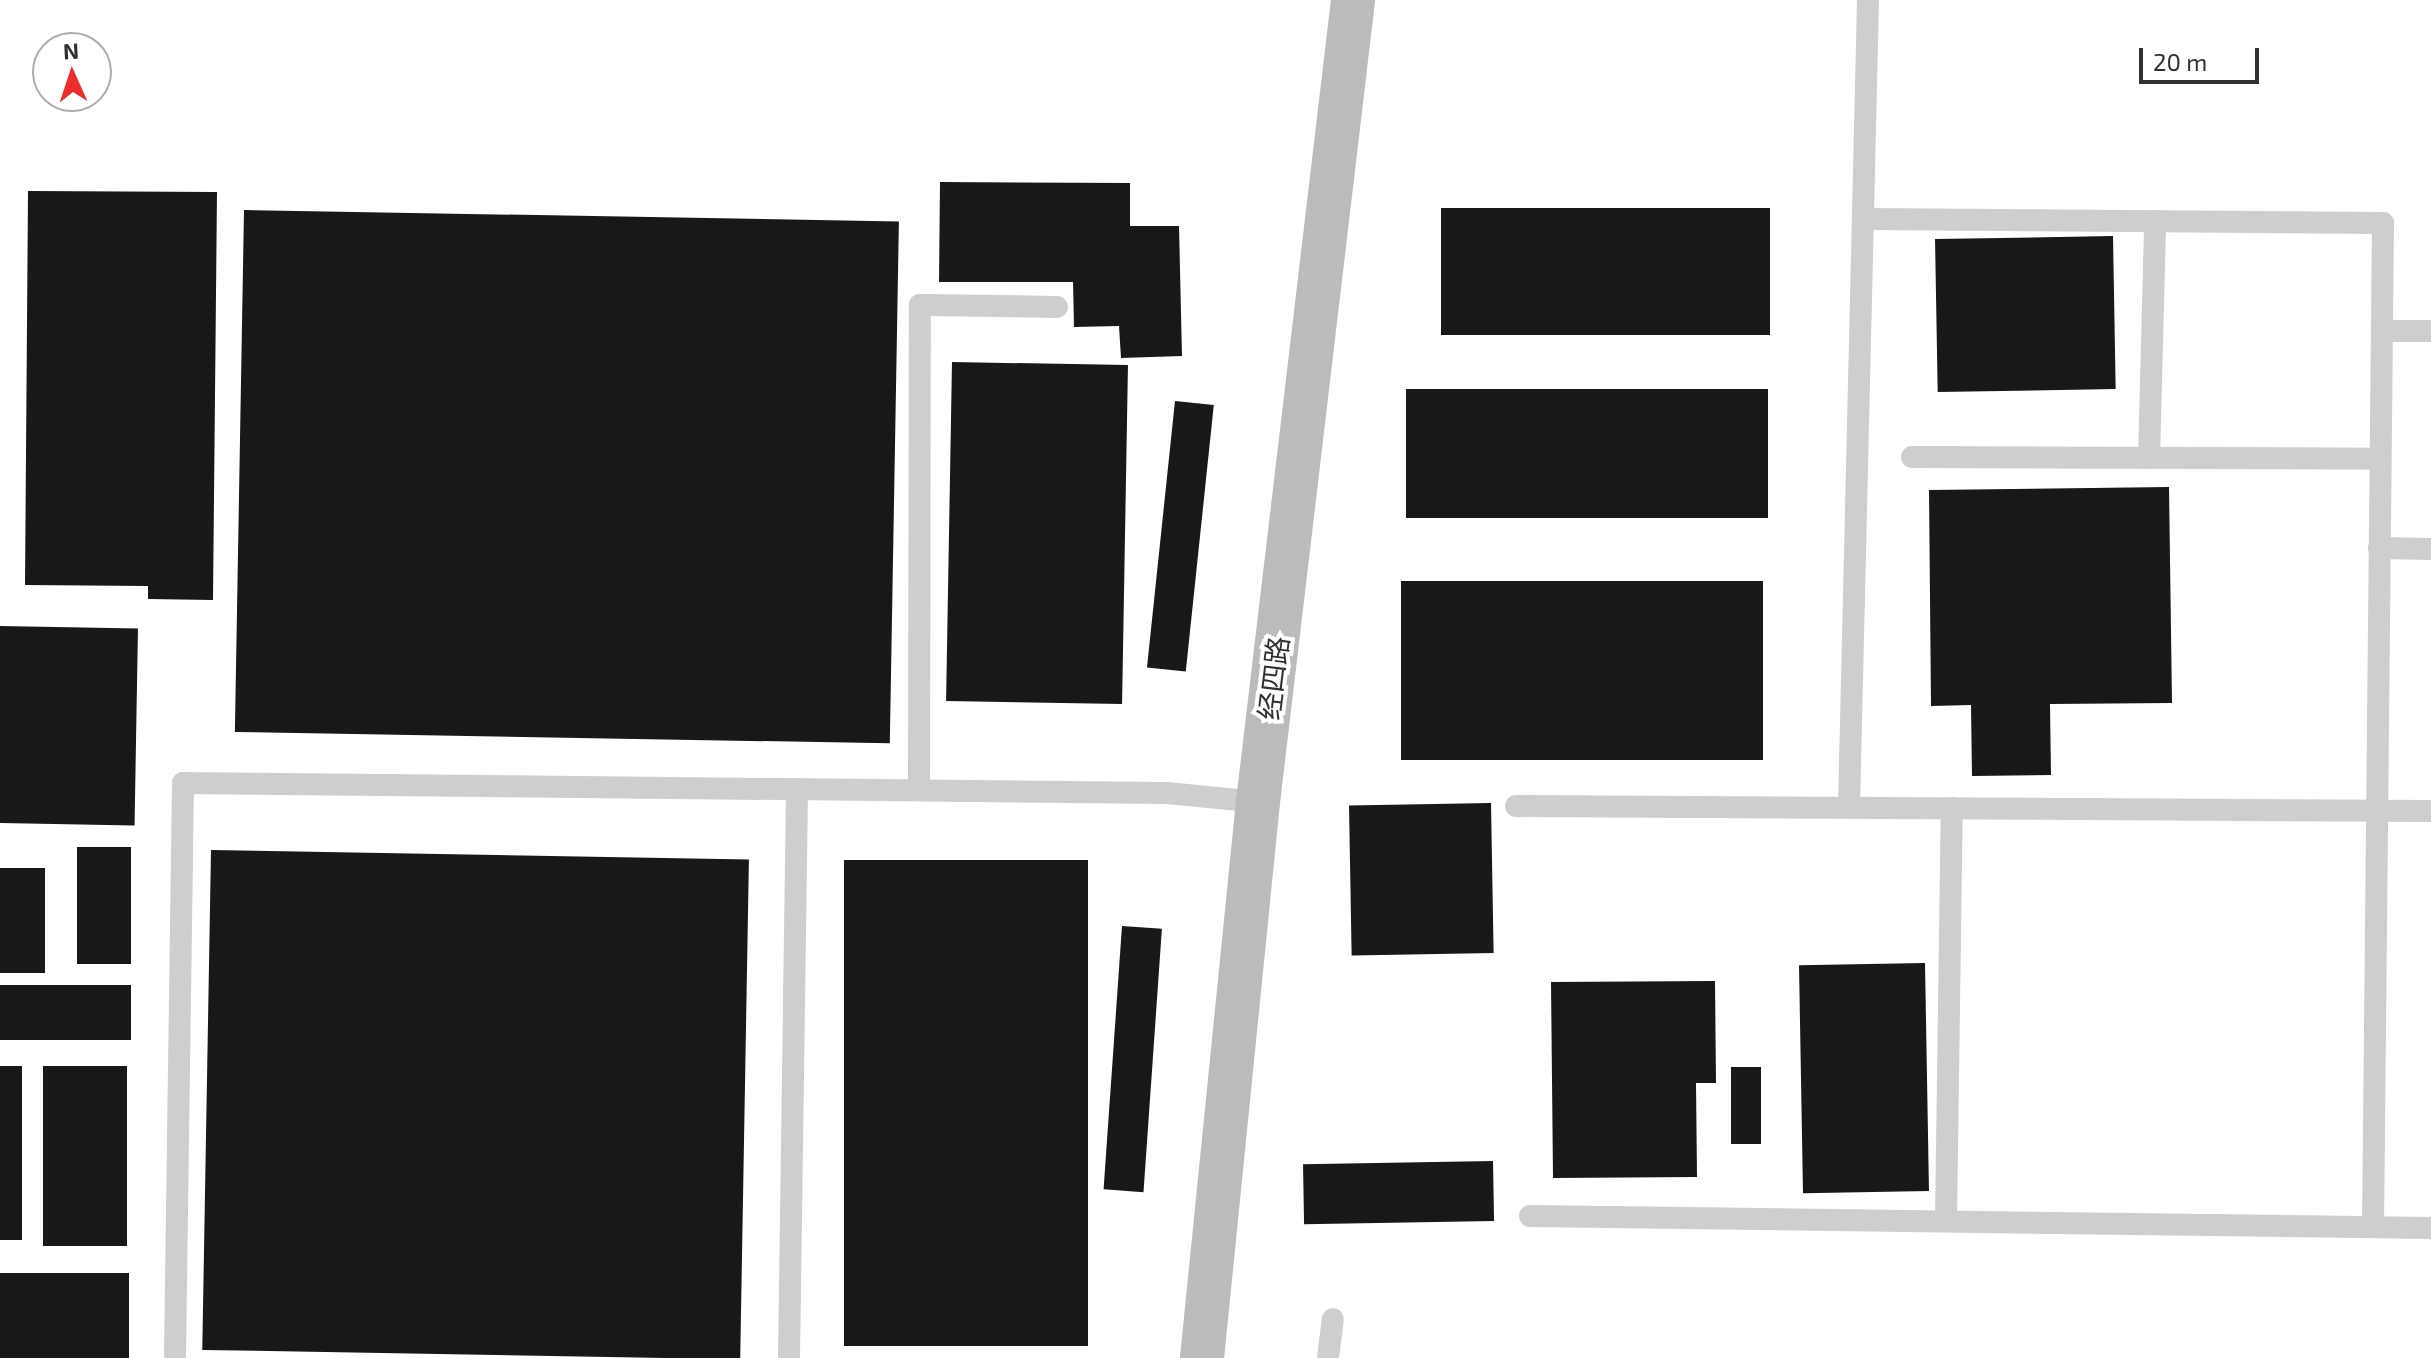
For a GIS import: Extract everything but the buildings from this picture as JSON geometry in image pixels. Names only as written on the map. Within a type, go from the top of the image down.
[{"type":"street","name":"经四路","points":[[1202,1358],[1258,802],[1353,0]]},
{"type":"lane","points":[[1849,807],[1868,0]]},
{"type":"lane","points":[[1863,219],[2383,223],[2373,1227]]},
{"type":"lane","points":[[2149,458],[2155,221]]},
{"type":"lane","points":[[919,790],[920,305],[1057,307]]},
{"type":"lane","points":[[2382,331],[2431,331]]},
{"type":"lane","points":[[1912,457],[2380,459]]},
{"type":"lane","points":[[2379,548],[2431,549]]},
{"type":"lane","points":[[175,1355],[183,783],[1167,793],[1258,802]]},
{"type":"lane","points":[[789,1358],[797,789]]},
{"type":"lane","points":[[1516,806],[2431,811]]},
{"type":"lane","points":[[1946,1221],[1952,808]]},
{"type":"lane","points":[[1530,1216],[2431,1228]]},
{"type":"lane","points":[[1328,1358],[1333,1319]]}]
